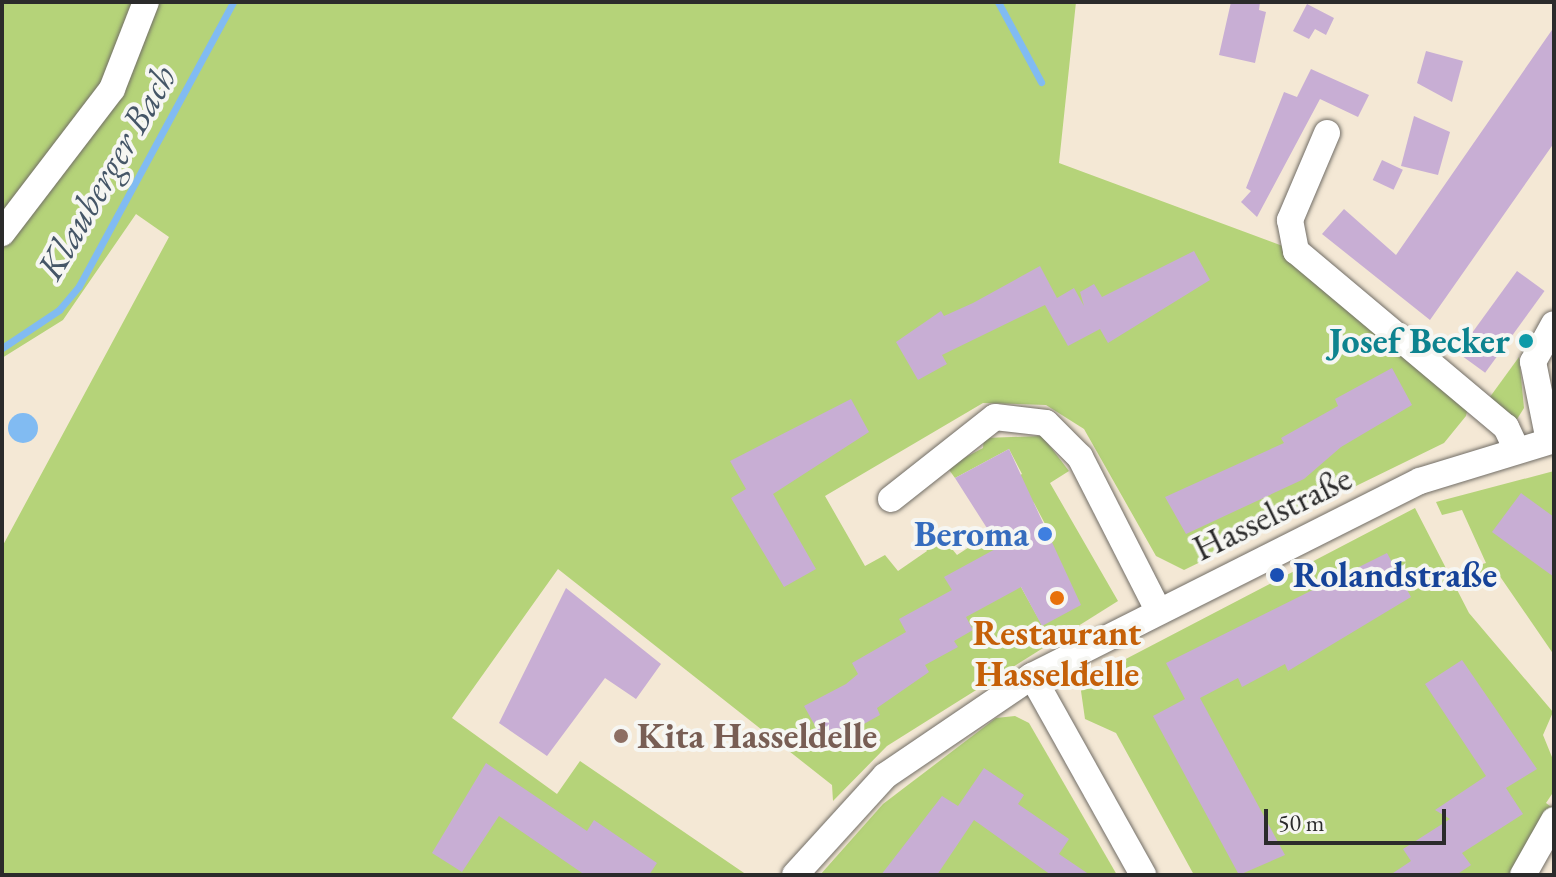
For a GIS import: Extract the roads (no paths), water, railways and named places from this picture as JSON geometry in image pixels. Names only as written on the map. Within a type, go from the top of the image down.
[{"type":"street","points":[[2,233],[112,89],[146,2]]},
{"type":"street","points":[[1327,133],[1290,220],[1296,251],[1506,427],[1516,448]]},
{"type":"street","points":[[1552,441],[1533,362],[1554,324]]},
{"type":"street","points":[[891,499],[995,417],[1046,423],[1080,457],[1158,610]]},
{"type":"street","name":"Hasselstraße","points":[[795,875],[885,776],[1032,676],[1381,499],[1516,448],[1552,441]]},
{"type":"street","points":[[1032,676],[1143,875]]},
{"type":"street","points":[[1523,875],[1554,820]]},
{"type":"water","points":[[23,413],[29,414],[37,422],[37,434],[29,442],[23,443],[17,442],[9,434],[8,428],[9,422],[17,414]]},
{"type":"waterway","name":"Klauberger Bach","points":[[2,348],[59,310],[79,286],[233,2]]},
{"type":"waterway","points":[[998,2],[1041,82]]},
{"type":"place","name":"Josef Becker","points":[[1526,341]]},
{"type":"place","name":"Beroma","points":[[1045,534]]},
{"type":"place","name":"Rolandstraße","points":[[1277,575]]},
{"type":"place","name":"Restaurant Hasseldelle","points":[[1057,598]]},
{"type":"place","name":"Kita Hasseldelle","points":[[621,736]]}]
